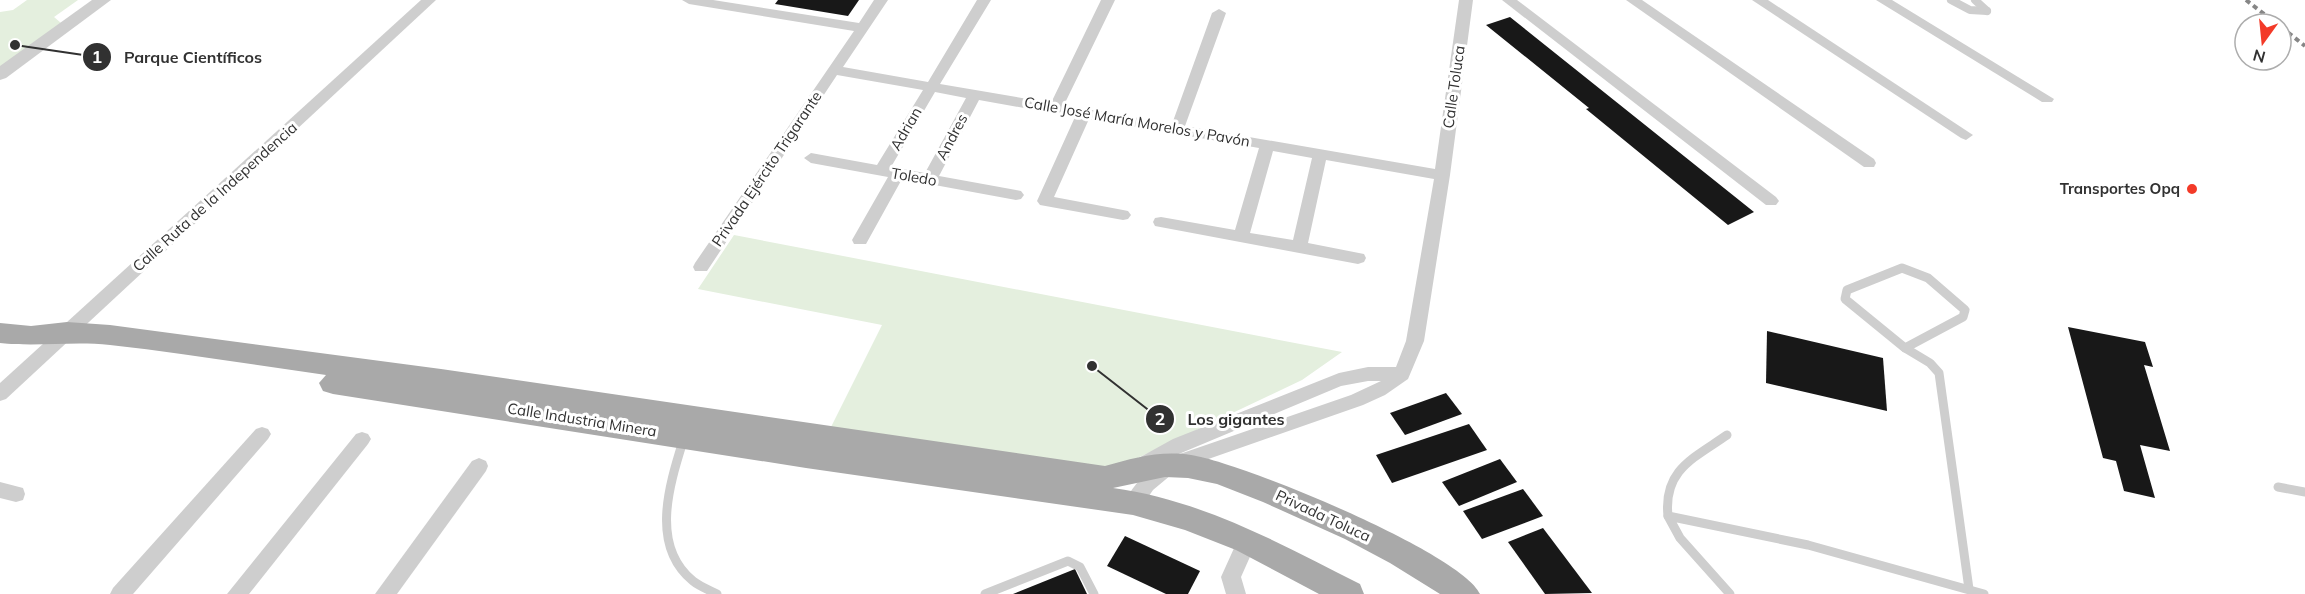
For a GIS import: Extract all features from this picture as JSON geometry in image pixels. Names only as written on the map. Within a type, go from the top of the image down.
[{"type":"main road","name":"Calle Industria Minera","points":[[0,333],[51,337],[684,437],[1121,501]]},
{"type":"main road","name":"Calle Industria Minera","points":[[51,337],[110,335],[453,382],[1105,478],[1132,471]]},
{"type":"main road","name":"Privada Toluca","points":[[1132,471],[1170,465],[1202,468],[1246,482],[1293,501],[1379,543],[1465,594]]},
{"type":"main road","points":[[1121,501],[1188,518],[1247,541],[1349,594]]},
{"type":"street","points":[[0,74],[103,0]]},
{"type":"street","name":"Calle Ruta de la Independencia","points":[[0,393],[51,337],[429,0]]},
{"type":"street","points":[[689,0],[862,28]]},
{"type":"street","points":[[759,11],[768,0]]},
{"type":"street","name":"Privada Ejército Trigarante","points":[[701,267],[881,0]]},
{"type":"street","name":"Adrian","points":[[881,171],[984,0]]},
{"type":"street","points":[[1056,108],[1108,0]]},
{"type":"street","name":"Calle Toluca","points":[[1442,175],[1466,0]]},
{"type":"street","points":[[1509,0],[1771,201]]},
{"type":"street","points":[[1633,0],[1869,163]]},
{"type":"street","points":[[1759,0],[1966,135]]},
{"type":"street","points":[[1883,0],[2046,99]]},
{"type":"street","points":[[1177,129],[1219,13]]},
{"type":"street","name":"Calle José María Morelos y Pavón","points":[[832,70],[1442,175]]},
{"type":"street","name":"Andres","points":[[930,180],[975,94]]},
{"type":"street","points":[[1084,113],[1046,201],[1123,215]]},
{"type":"street","points":[[1241,237],[1267,145]]},
{"type":"street","points":[[1299,248],[1320,154]]},
{"type":"street","name":"Toledo","points":[[811,158],[1016,195]]},
{"type":"street","points":[[860,240],[897,174]]},
{"type":"street","points":[[1121,501],[1115,487],[1132,471],[1179,444],[1339,380],[1368,374],[1402,374],[1412,355],[1415,341],[1442,175]]},
{"type":"street","points":[[1161,222],[1358,258]]},
{"type":"street","name":"Privada Toluca","points":[[1121,501],[1170,465],[1357,400],[1377,392],[1402,374]]},
{"type":"street","points":[[120,594],[262,434]]},
{"type":"street","points":[[237,594],[362,439]]},
{"type":"street","points":[[385,594],[479,466]]},
{"type":"street","points":[[1236,594],[1231,578],[1247,541]]},
{"type":"lane","points":[[1951,0],[1970,10],[1987,11],[1975,0]]},
{"type":"lane","points":[[1905,348],[1963,317],[1965,310],[1926,276],[1910,268],[1902,268],[1847,290],[1845,298],[1850,304],[1905,348],[1930,363],[1939,373],[1969,589]]},
{"type":"lane","points":[[1727,435],[1700,455],[1670,483],[1666,501],[1668,516],[1680,538],[1730,594]]},
{"type":"lane","points":[[684,437],[668,497],[666,537],[671,555],[680,569],[692,582],[717,594]]},
{"type":"lane","points":[[2278,487],[2305,492]]},
{"type":"lane","points":[[1668,516],[1808,545],[1984,594]]},
{"type":"lane","points":[[985,594],[1068,561],[1080,567],[1094,594]]},
{"type":"green space","points":[[27,0],[78,0],[54,17],[61,23],[0,67],[0,12],[13,10]]},
{"type":"green space","points":[[734,235],[1342,352],[1302,380],[1106,473],[831,427],[882,325],[698,289]]},
{"type":"building","points":[[778,0],[859,0],[848,16],[775,4]]},
{"type":"building","points":[[1510,17],[1754,212],[1728,225],[1486,25]]},
{"type":"building","points":[[2068,327],[2145,342],[2153,367],[2144,365],[2170,451],[2140,445],[2155,498],[2124,491],[2116,461],[2103,458]]},
{"type":"building","points":[[1767,331],[1883,358],[1887,411],[1766,383]]},
{"type":"building","points":[[1446,393],[1462,414],[1405,435],[1390,413]]},
{"type":"building","points":[[1469,424],[1487,450],[1392,483],[1376,455]]},
{"type":"building","points":[[1500,459],[1517,482],[1459,506],[1442,482]]},
{"type":"building","points":[[1523,489],[1543,516],[1482,539],[1463,511]]},
{"type":"building","points":[[1543,528],[1592,593],[1545,594],[1508,542]]},
{"type":"building","points":[[1125,536],[1200,571],[1188,594],[1166,594],[1107,566]]},
{"type":"building","points":[[1075,569],[1087,594],[1013,594]]},
{"type":"railway","points":[[2246,0],[2262,12]]},
{"type":"railway","points":[[2293,36],[2305,46]]},
{"type":"place","name":"Parque Científicos","points":[[15,45]]},
{"type":"place","name":"Transportes Opq","points":[[2192,189]]},
{"type":"place","name":"Los gigantes","points":[[1092,366]]}]
